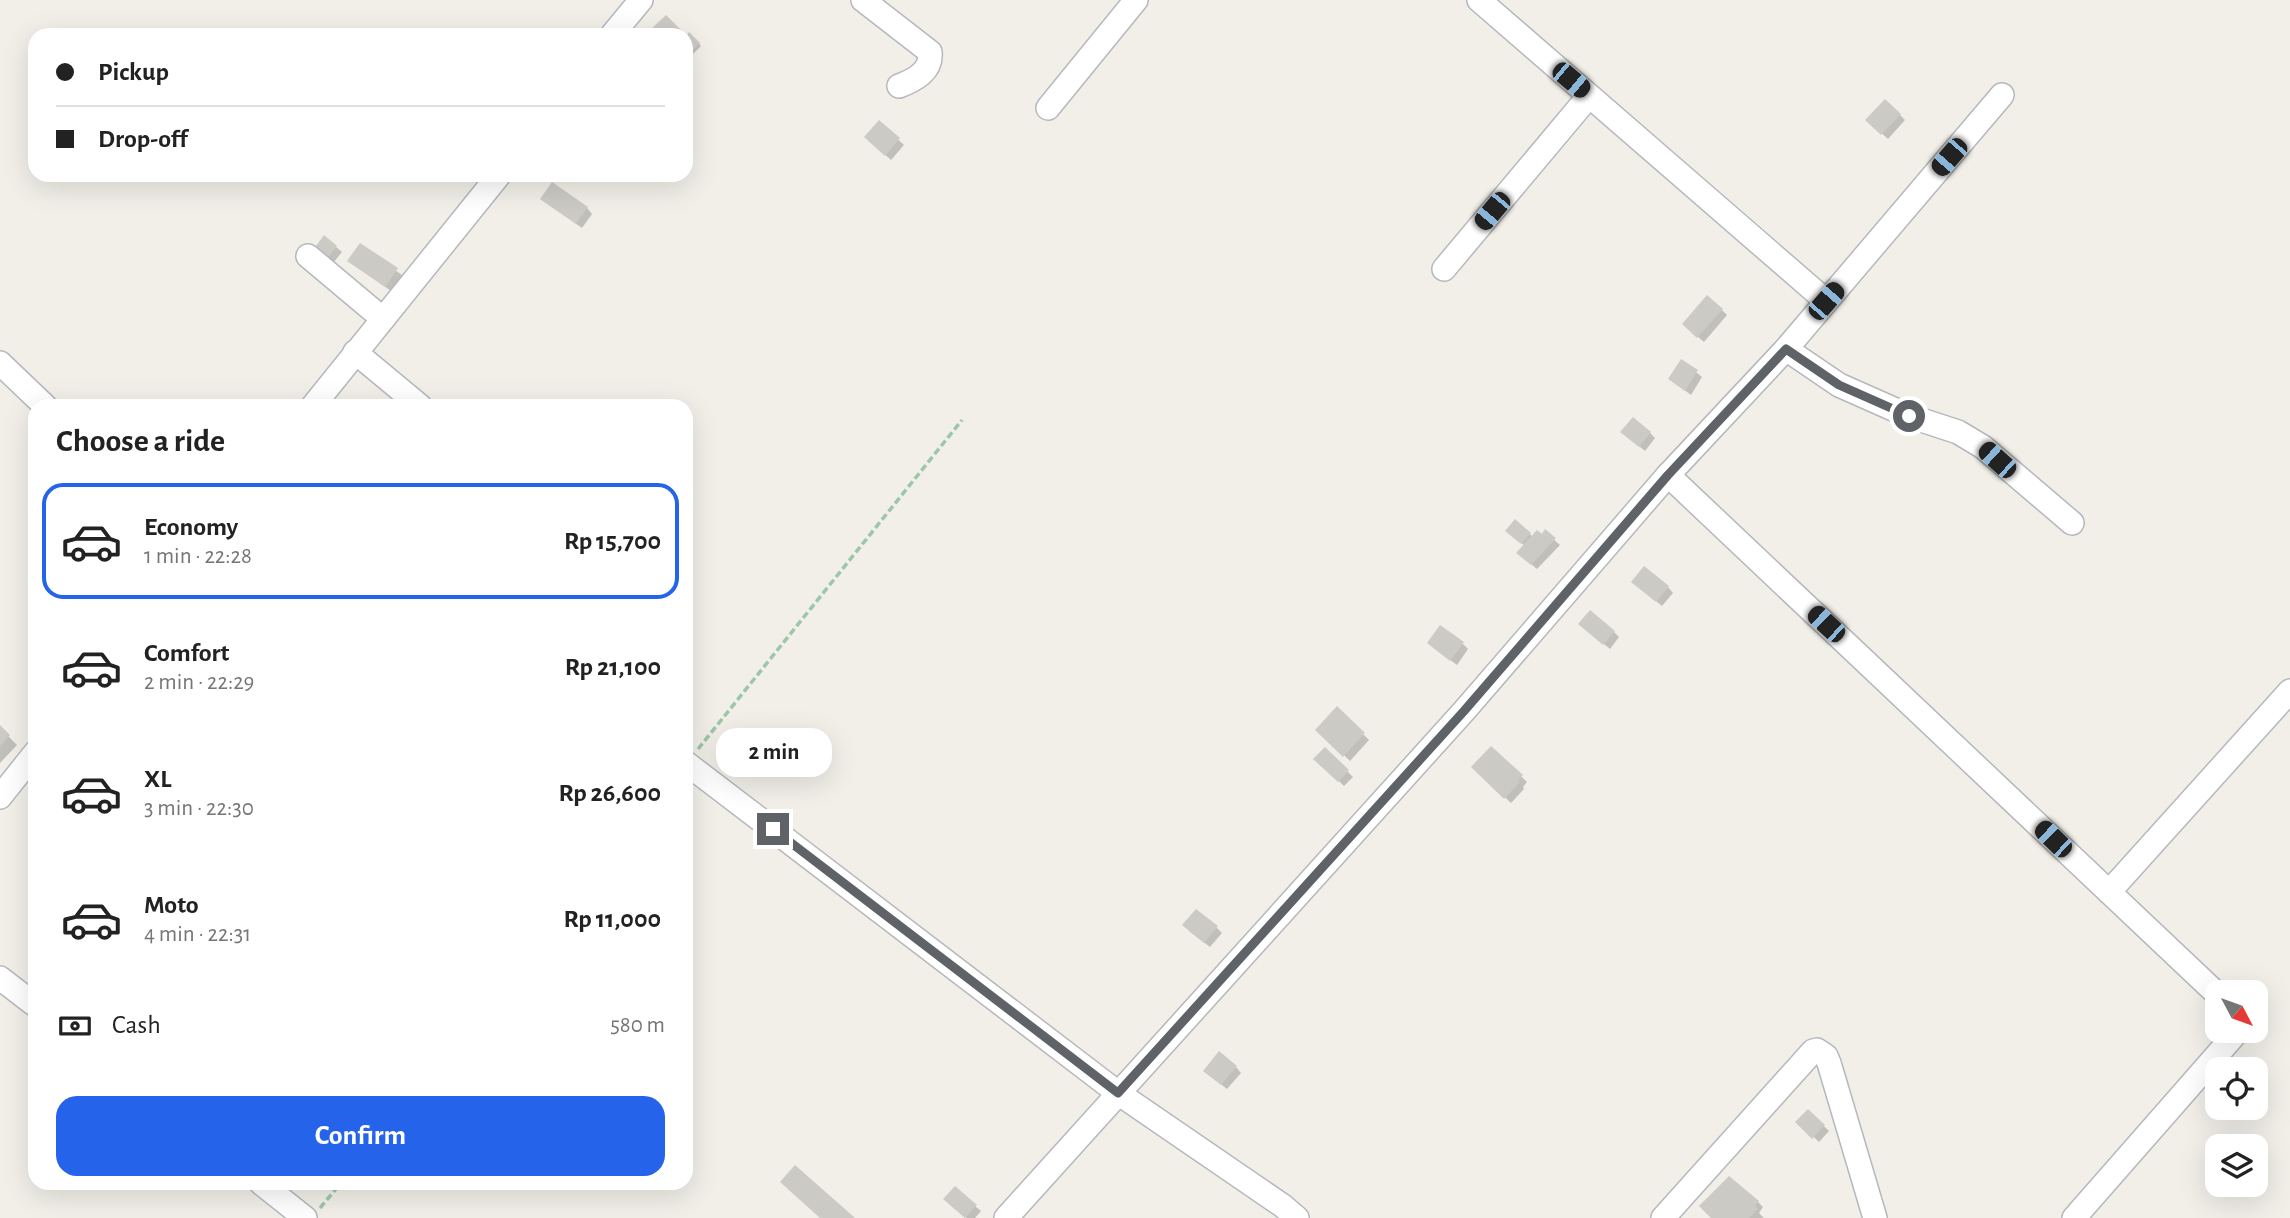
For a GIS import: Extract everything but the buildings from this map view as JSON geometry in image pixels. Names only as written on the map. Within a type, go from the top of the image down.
[{"type":"street","points":[[618,28],[641,0]]},
{"type":"street","points":[[863,0],[930,52],[930,60],[924,72],[913,81],[899,86]]},
{"type":"street","points":[[1048,108],[1136,0]]},
{"type":"street","points":[[1479,0],[1826,301]]},
{"type":"street","points":[[1006,1218],[1464,711],[1668,475],[1786,349],[2002,95]]},
{"type":"street","points":[[1444,269],[1589,96]]},
{"type":"street","points":[[318,399],[493,182]]},
{"type":"street","points":[[307,256],[383,319]]},
{"type":"street","points":[[1786,349],[1839,385],[1909,416],[1958,432],[1975,442],[2072,523]]},
{"type":"street","points":[[355,352],[412,399]]},
{"type":"street","points":[[0,363],[38,399]]},
{"type":"street","points":[[1668,475],[2205,983]]},
{"type":"street","points":[[2109,892],[2290,691]]},
{"type":"street","points":[[0,797],[28,762]]},
{"type":"street","points":[[693,768],[1118,1093],[1297,1218]]},
{"type":"street","points":[[0,978],[28,1000]]},
{"type":"street","points":[[2074,1218],[2227,1043]]},
{"type":"street","points":[[1663,1218],[1813,1051],[1817,1050],[1822,1051],[1829,1063],[1875,1218]]},
{"type":"street","points":[[273,1190],[312,1214]]},
{"type":"path","points":[[693,754],[962,420]]},
{"type":"path","points":[[312,1214],[334,1190]]},
{"type":"route","points":[[773,829],[1118,1093],[1464,711],[1668,475],[1786,349],[1839,385],[1909,416]]}]
